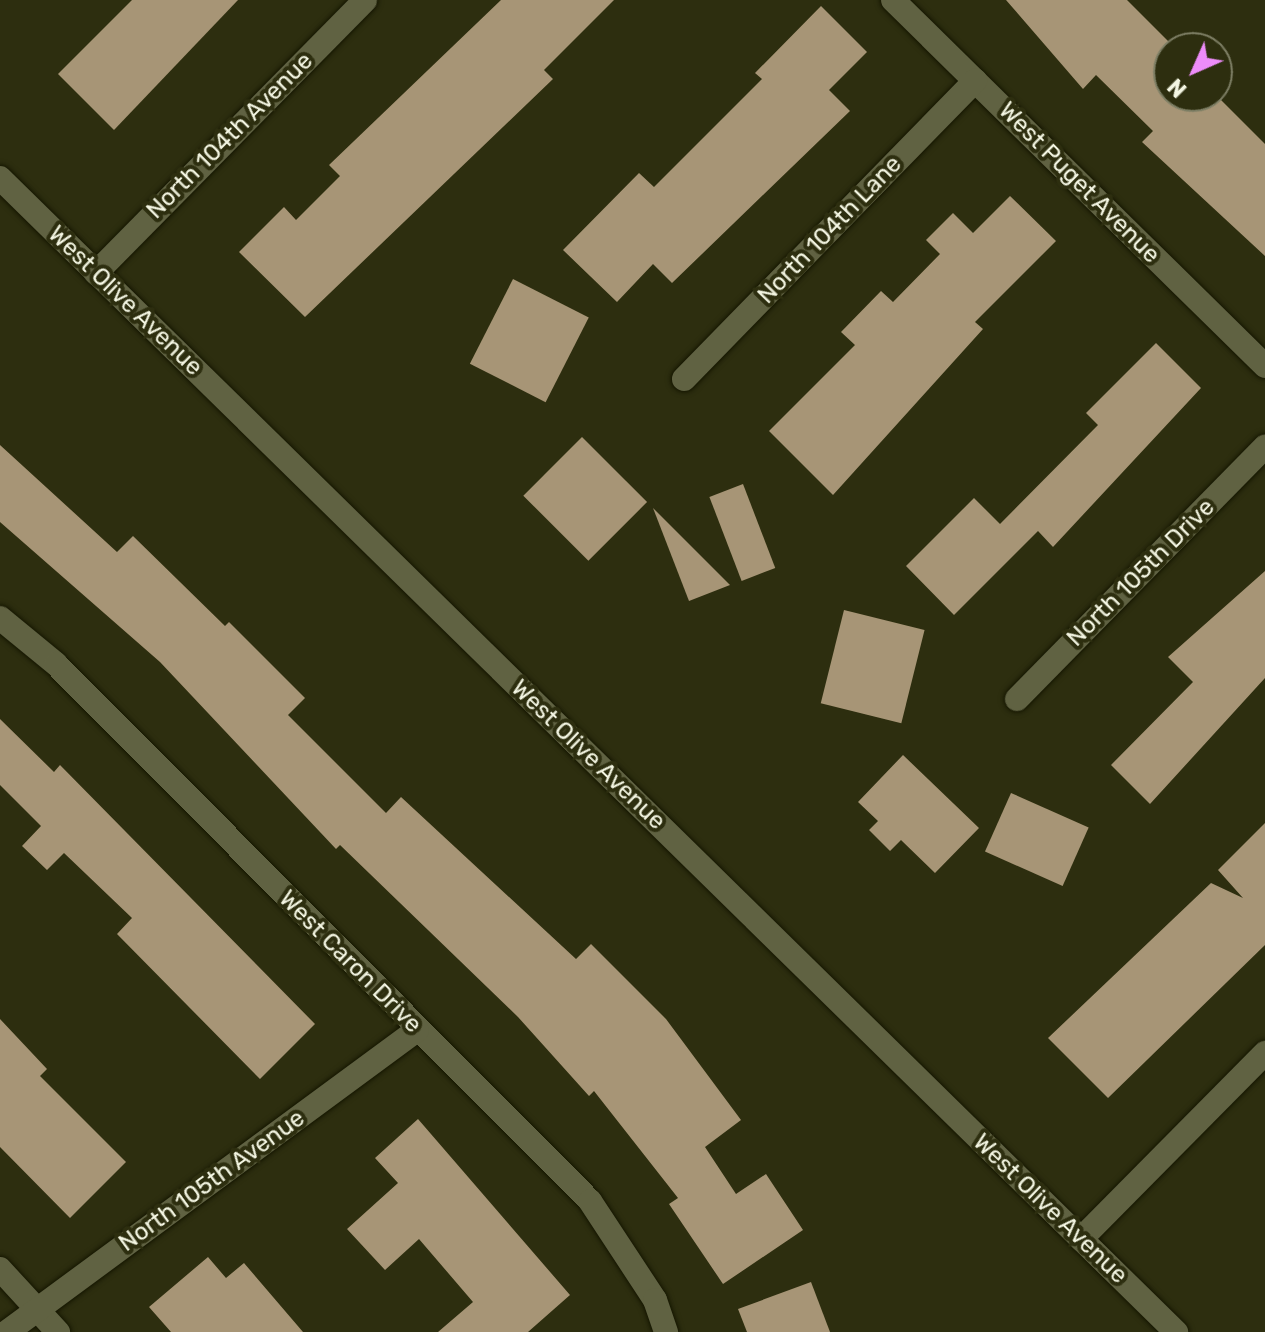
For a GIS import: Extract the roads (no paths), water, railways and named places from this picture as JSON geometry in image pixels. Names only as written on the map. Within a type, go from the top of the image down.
[{"type":"street","name":"North 104th Avenue","points":[[96,273],[365,0]]},
{"type":"street","name":"West Puget Avenue","points":[[893,0],[1265,366]]},
{"type":"street","name":"North 104th Lane","points":[[684,379],[975,81]]},
{"type":"street","name":"West Olive Avenue","points":[[0,178],[1176,1332]]},
{"type":"street","name":"North 105th Drive","points":[[1017,699],[1265,447]]},
{"type":"street","name":"West Caron Drive","points":[[0,618],[56,664],[590,1201],[655,1300],[666,1332]]},
{"type":"street","name":"North 105th Avenue","points":[[7,1332],[417,1030]]},
{"type":"street","points":[[1081,1239],[1265,1053]]},
{"type":"street","points":[[0,1269],[58,1332]]}]
